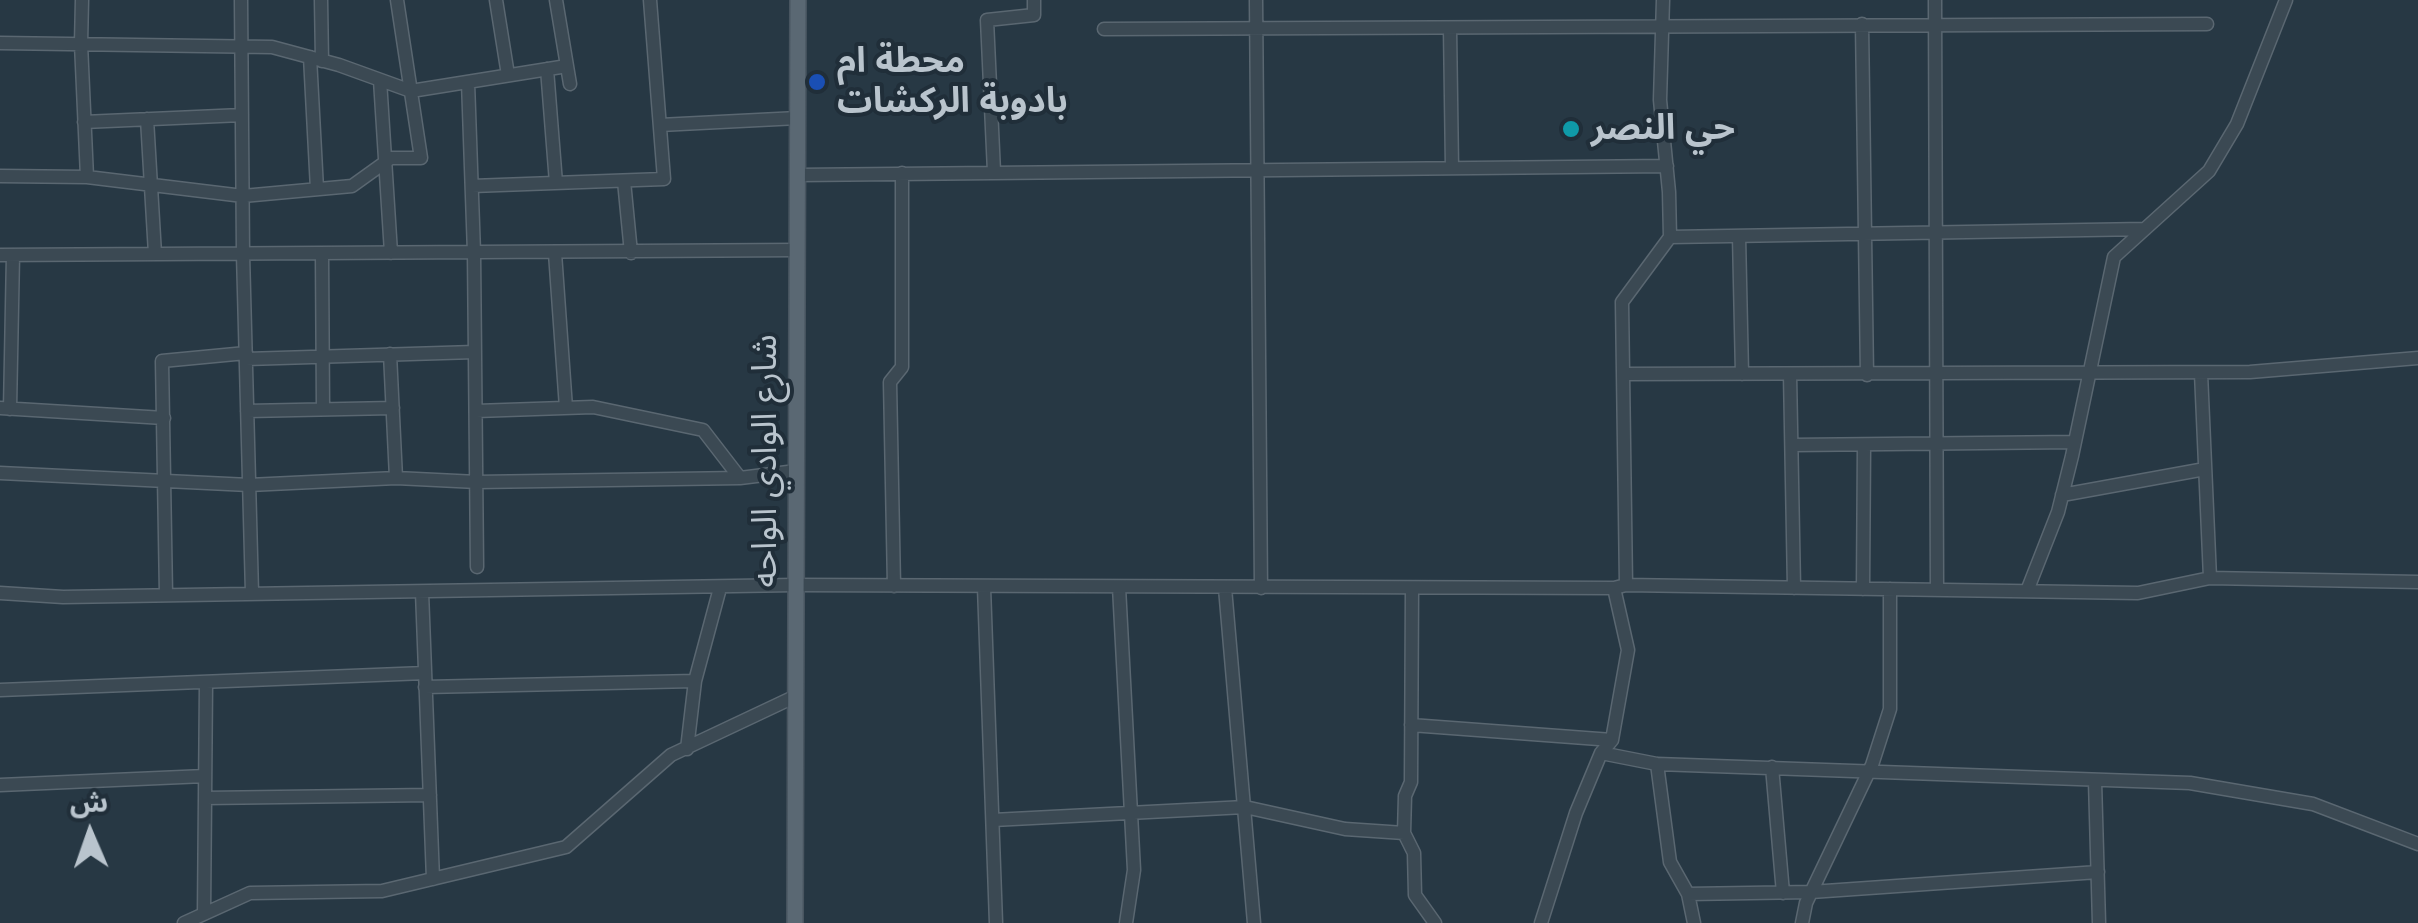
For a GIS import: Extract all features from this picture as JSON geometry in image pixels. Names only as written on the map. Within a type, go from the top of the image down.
[{"type":"main road","name":"شارع الوادي الواحه","points":[[795,923],[798,0]]},
{"type":"street","points":[[82,0],[87,177]]},
{"type":"street","points":[[241,0],[252,593]]},
{"type":"street","points":[[317,189],[316,59],[321,0]]},
{"type":"street","points":[[0,176],[87,177],[243,196],[352,186],[391,158],[421,158],[397,0]]},
{"type":"street","points":[[496,0],[508,75]]},
{"type":"street","points":[[556,0],[570,84]]},
{"type":"street","points":[[472,186],[664,179],[650,0]]},
{"type":"street","points":[[994,172],[987,20],[1034,15],[1034,0]]},
{"type":"street","points":[[1256,0],[1262,588]]},
{"type":"street","points":[[1541,923],[1576,813],[1601,753],[1612,740],[1628,650],[1620,587],[1622,302],[1670,237],[1660,100],[1662,0]]},
{"type":"street","points":[[1935,0],[1937,590]]},
{"type":"street","points":[[2028,591],[2062,495],[2114,257],[2209,171],[2238,124],[2286,0]]},
{"type":"street","points":[[1862,24],[1867,374]]},
{"type":"street","points":[[1104,30],[2207,24]]},
{"type":"street","points":[[1450,28],[1452,168]]},
{"type":"street","points":[[0,43],[272,47],[411,91],[567,66]]},
{"type":"street","points":[[548,69],[556,183]]},
{"type":"street","points":[[380,80],[391,254]]},
{"type":"street","points":[[468,82],[478,567]]},
{"type":"street","points":[[84,122],[242,115]]},
{"type":"street","points":[[660,125],[798,118]]},
{"type":"street","points":[[148,119],[155,254]]},
{"type":"street","points":[[799,175],[1667,166]]},
{"type":"street","points":[[894,586],[890,382],[902,367],[902,173]]},
{"type":"street","points":[[624,181],[631,252]]},
{"type":"street","points":[[1670,237],[2145,228]]},
{"type":"street","points":[[1739,236],[1742,374]]},
{"type":"street","points":[[164,418],[5,409],[7,255],[798,250]]},
{"type":"street","points":[[554,253],[566,408]]},
{"type":"street","points":[[322,254],[323,410]]},
{"type":"street","points":[[166,595],[162,362],[246,356],[475,352]]},
{"type":"street","points":[[390,354],[396,478]]},
{"type":"street","points":[[1623,374],[2201,373],[2418,358]]},
{"type":"street","points":[[2201,373],[2210,578]]},
{"type":"street","points":[[1790,374],[1794,588]]},
{"type":"street","points":[[476,411],[592,407],[703,430],[740,478]]},
{"type":"street","points":[[247,411],[393,408]]},
{"type":"street","points":[[1793,446],[2075,442]]},
{"type":"street","points":[[1862,589],[1864,444]]},
{"type":"street","points":[[2062,495],[2205,470]]},
{"type":"street","points":[[0,473],[249,484],[396,478],[476,482],[740,478],[796,471]]},
{"type":"street","points":[[0,594],[63,597],[795,584],[2138,593],[2210,578],[2418,582]]},
{"type":"street","points":[[984,586],[996,923]]},
{"type":"street","points":[[1119,587],[1134,870],[1126,923]]},
{"type":"street","points":[[687,749],[695,681],[720,588]]},
{"type":"street","points":[[1226,588],[1254,923]]},
{"type":"street","points":[[1412,588],[1411,782],[1405,796],[1404,832],[1414,853],[1416,895],[1435,923]]},
{"type":"street","points":[[1802,923],[1812,892],[1870,770],[1890,709],[1890,589]]},
{"type":"street","points":[[422,592],[433,878]]},
{"type":"street","points":[[0,690],[425,680],[695,681]]},
{"type":"street","points":[[204,914],[206,683]]},
{"type":"street","points":[[184,923],[250,893],[382,891],[566,847],[671,754],[796,696]]},
{"type":"street","points":[[1411,725],[1612,740]]},
{"type":"street","points":[[1601,753],[1658,764],[2190,783],[2312,804],[2418,844]]},
{"type":"street","points":[[1658,764],[1670,862],[1688,894],[1694,923]]},
{"type":"street","points":[[1772,768],[1783,893]]},
{"type":"street","points":[[0,785],[205,776]]},
{"type":"street","points":[[2095,780],[2100,923]]},
{"type":"street","points":[[205,798],[430,796]]},
{"type":"street","points":[[993,820],[1245,808],[1345,829],[1404,832]]},
{"type":"street","points":[[1688,894],[1812,892],[2098,872]]},
{"type":"place","name":"محطة ام بادوبة الركشات","points":[[817,82]]},
{"type":"place","name":"حي النصر","points":[[1571,129]]}]
